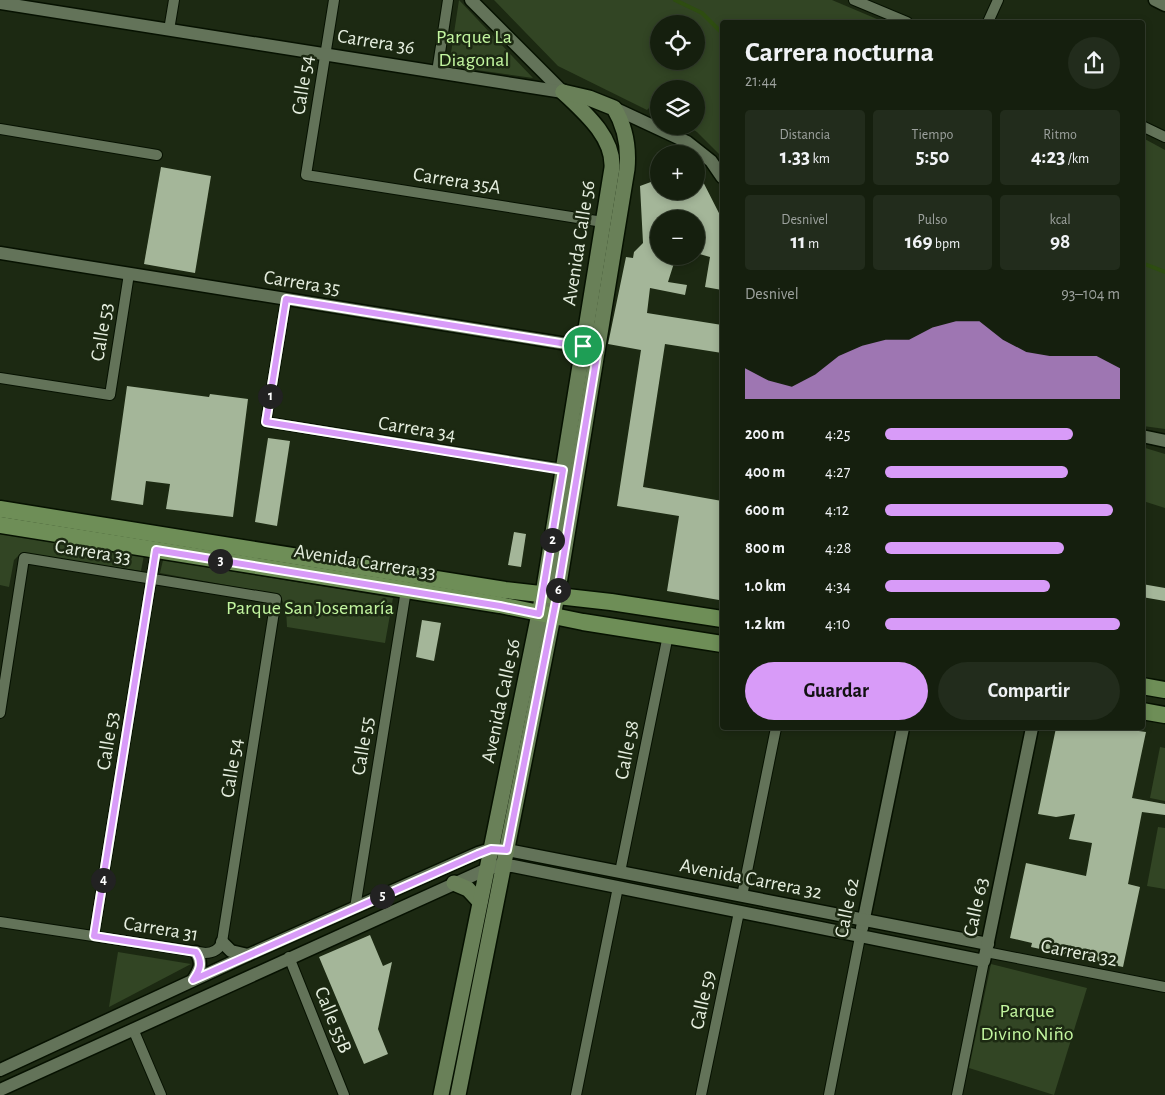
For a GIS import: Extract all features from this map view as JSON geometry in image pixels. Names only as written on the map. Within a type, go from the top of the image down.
[{"type":"main road","name":"Carrera 36","points":[[563,92],[589,98],[614,108]]},
{"type":"main road","name":"Avenida Calle 56","points":[[458,1095],[507,850],[550,595],[590,348],[603,222],[612,168],[611,153],[604,138],[594,124],[563,92]]},
{"type":"main road","name":"Avenida Calle 56","points":[[550,595],[563,470],[628,162],[625,134],[614,108]]},
{"type":"main road","name":"Avenida Carrera 33","points":[[0,508],[486,587],[612,602],[720,619]]},
{"type":"main road","name":"Avenida Carrera 33","points":[[0,525],[406,590],[720,644]]},
{"type":"main road","name":"Avenida Calle 56","points":[[441,1095],[491,849],[546,615]]},
{"type":"main road","points":[[1145,687],[1165,690]]},
{"type":"main road","points":[[1145,712],[1165,715]]},
{"type":"main road","points":[[454,883],[468,889],[480,902]]},
{"type":"street","points":[[168,30],[174,0]]},
{"type":"street","name":"Calle 54","points":[[306,175],[334,0]]},
{"type":"street","points":[[437,72],[448,0]]},
{"type":"street","points":[[471,0],[563,92]]},
{"type":"street","points":[[854,0],[902,20]]},
{"type":"street","points":[[989,20],[998,0]]},
{"type":"street","points":[[1155,0],[1165,5]]},
{"type":"street","name":"Carrera 36","points":[[0,3],[563,92]]},
{"type":"street","name":"Carrera 36","points":[[614,108],[687,142],[711,161],[720,174]]},
{"type":"street","points":[[1145,127],[1165,137]]},
{"type":"street","points":[[0,129],[157,155]]},
{"type":"street","name":"Carrera 35A","points":[[306,175],[603,222]]},
{"type":"street","name":"Carrera 35","points":[[0,253],[590,348]]},
{"type":"street","name":"Calle 53","points":[[0,378],[110,395],[128,274]]},
{"type":"street","name":"Carrera 34","points":[[286,299],[266,422],[563,470]]},
{"type":"street","points":[[1145,437],[1165,441]]},
{"type":"street","name":"Calle 53","points":[[94,936],[156,550]]},
{"type":"street","name":"Carrera 33","points":[[0,713],[24,558],[276,599]]},
{"type":"street","name":"Calle 55","points":[[355,908],[406,590]]},
{"type":"street","name":"Calle 54","points":[[222,942],[276,599]]},
{"type":"street","name":"Calle 58","points":[[620,872],[668,635]]},
{"type":"street","points":[[742,896],[776,730]]},
{"type":"street","name":"Calle 62","points":[[828,1095],[903,730]]},
{"type":"street","name":"Calle 63","points":[[957,1095],[1032,730]]},
{"type":"street","points":[[0,1070],[248,955],[491,849]]},
{"type":"street","name":"Avenida Carrera 32","points":[[491,849],[507,850],[864,920],[986,952]]},
{"type":"street","points":[[0,1090],[454,883],[487,869],[504,865]]},
{"type":"street","name":"Avenida Carrera 32","points":[[504,865],[860,937],[986,952]]},
{"type":"street","points":[[576,1095],[618,888]]},
{"type":"street","name":"Calle 59","points":[[701,1095],[739,912]]},
{"type":"street","name":"Carrera 31","points":[[0,922],[205,953],[218,949],[222,942]]},
{"type":"street","points":[[222,942],[230,951],[248,955]]},
{"type":"street","points":[[193,980],[201,966],[201,961],[196,952]]},
{"type":"street","name":"Carrera 32","points":[[986,952],[1165,987]]},
{"type":"street","name":"Calle 55B","points":[[290,957],[344,1095]]},
{"type":"street","points":[[133,1029],[161,1095]]},
{"type":"green space","name":"Parque La Diagonal","points":[[459,0],[533,78],[449,66]]},
{"type":"green space","points":[[494,0],[832,0],[879,20],[720,20],[720,155],[700,135],[705,135],[705,80],[650,80],[650,107],[647,110],[558,66]]},
{"type":"green space","points":[[1145,139],[1165,150],[1165,429],[1145,426]]},
{"type":"green space","points":[[1145,448],[1165,454],[1165,508],[1145,502]]},
{"type":"green space","points":[[0,533],[144,555],[141,571],[21,553],[14,560],[9,587],[0,585]]},
{"type":"green space","name":"Parque San Josemaría","points":[[163,560],[393,598],[385,643],[287,627],[286,609],[280,595],[160,573]]},
{"type":"green space","points":[[1160,747],[1165,748],[1165,801],[1150,798]]},
{"type":"green space","points":[[1158,827],[1165,828],[1165,889],[1147,886]]},
{"type":"green space","points":[[118,952],[191,964],[109,1007]]},
{"type":"green space","name":"Parque Divino Niño","points":[[991,964],[1087,988],[1054,1095],[969,1068]]},
{"type":"building","points":[[161,167],[211,176],[195,273],[144,264]]},
{"type":"building","points":[[650,182],[650,200],[705,200],[705,186],[720,215],[720,290],[705,287],[710,257],[705,256],[705,210],[650,210],[650,265],[673,265],[668,282],[687,285],[685,295],[650,288],[647,313],[720,325],[720,353],[665,344],[643,487],[720,501],[719,600],[667,591],[679,516],[617,506],[641,350],[608,344],[626,257],[633,258],[634,252],[643,243],[640,186]]},
{"type":"building","points":[[127,386],[209,397],[210,394],[248,399],[233,517],[166,509],[170,484],[146,481],[143,505],[111,500]]},
{"type":"building","points":[[268,438],[290,441],[277,526],[255,522]]},
{"type":"building","points":[[514,532],[526,534],[521,567],[508,565]]},
{"type":"building","points":[[1145,585],[1165,588],[1165,601],[1145,598]]},
{"type":"building","points":[[422,620],[441,623],[434,661],[416,657]]},
{"type":"building","points":[[1056,730],[1132,730],[1146,732],[1132,798],[1165,804],[1165,815],[1142,812],[1128,884],[1140,887],[1123,967],[1031,947],[1032,943],[1010,938],[1026,863],[1086,876],[1092,843],[1069,839],[1075,814],[1056,817],[1038,814]]},
{"type":"building","points":[[370,935],[383,966],[392,962],[378,1029],[388,1054],[364,1064],[319,957]]},
{"type":"waterway","points":[[675,0],[702,13],[720,31]]},
{"type":"waterway","points":[[1145,264],[1165,272]]},
{"type":"route","points":[[286,299],[583,346],[598,349],[557,596],[507,850],[491,849],[478,854],[193,980],[201,966],[201,961],[196,952],[94,936],[156,550],[539,614],[563,470],[266,422],[286,299]]}]
